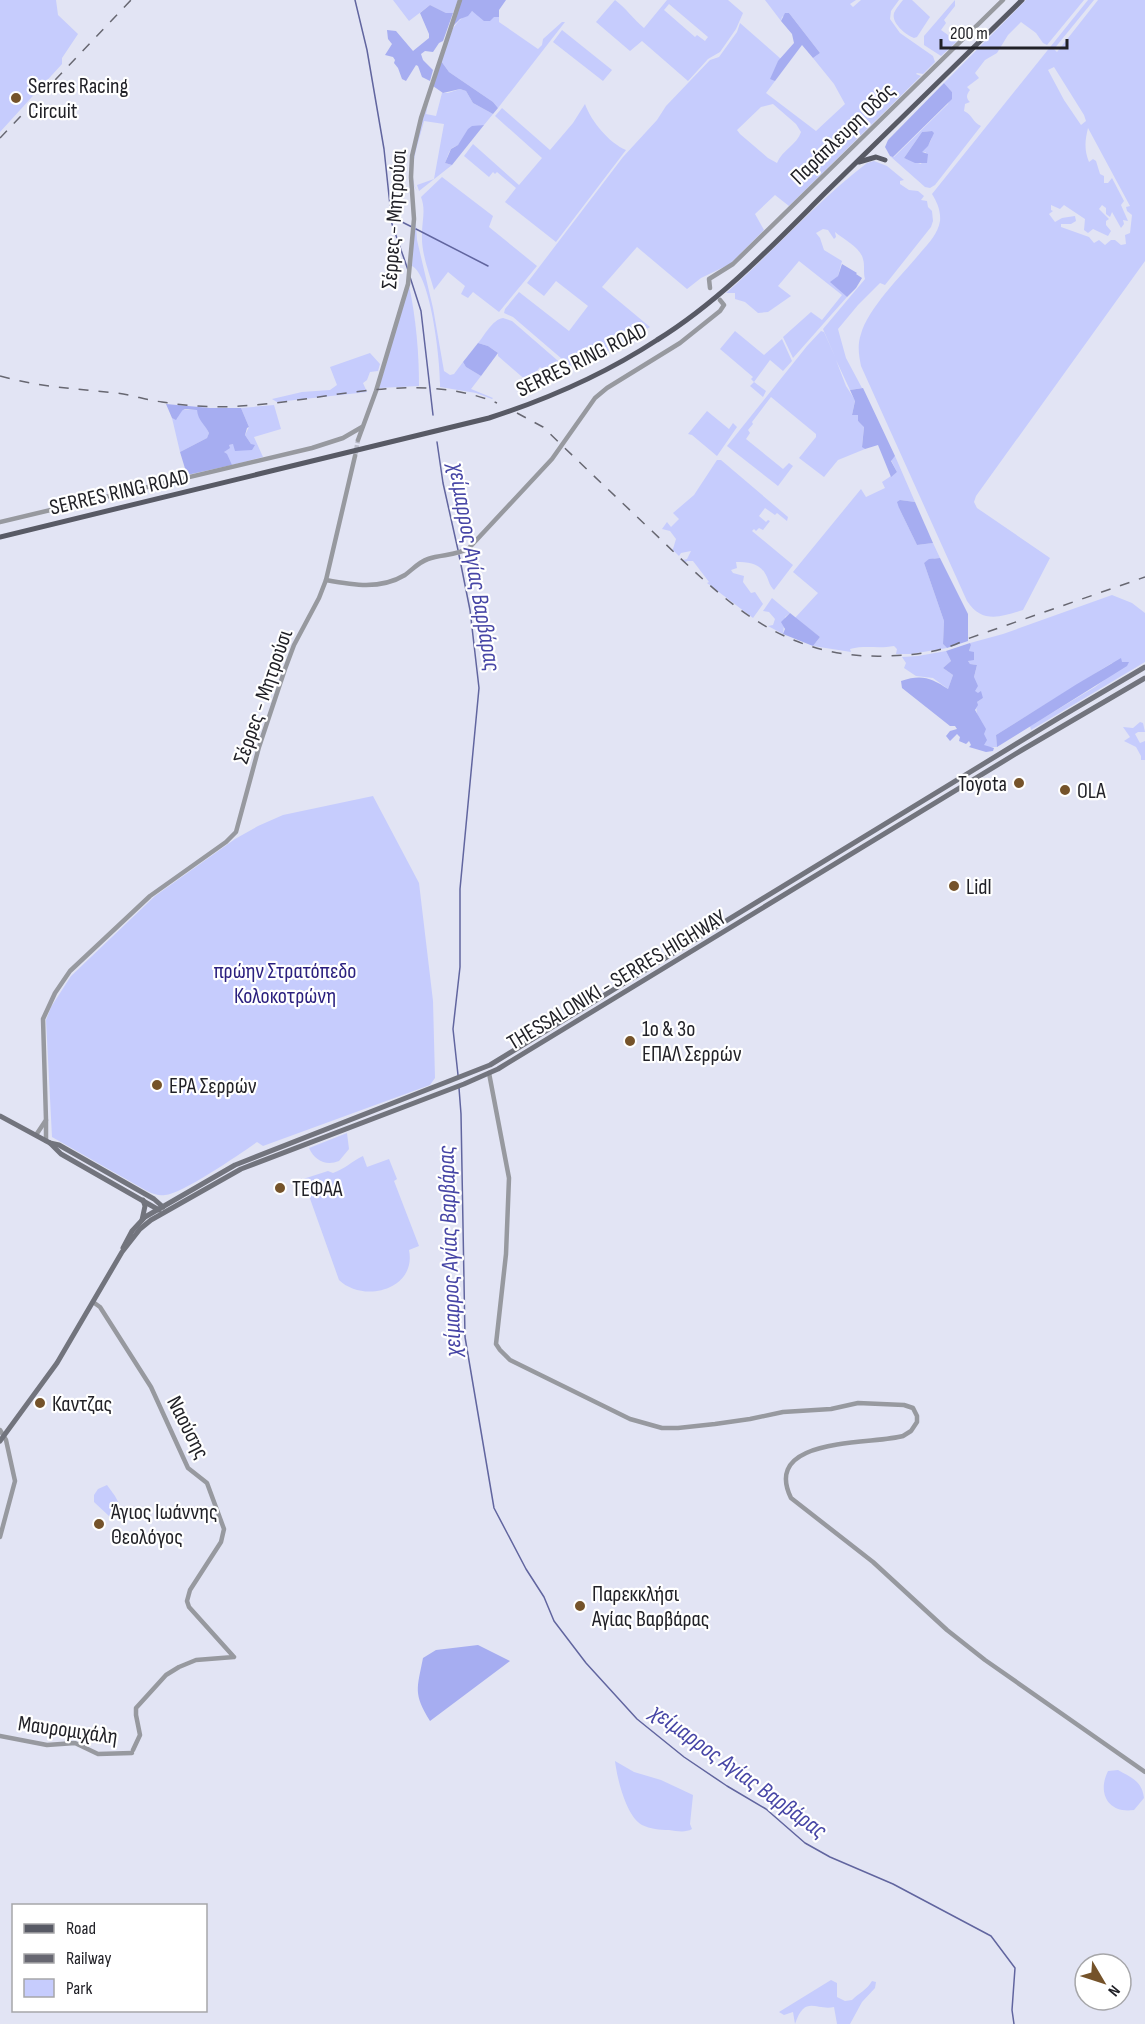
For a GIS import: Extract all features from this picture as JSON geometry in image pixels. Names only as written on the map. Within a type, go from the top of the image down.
[{"type":"main road","name":"SERRES RING ROAD","points":[[0,537],[499,415],[556,394],[620,362],[688,319],[743,274],[1022,0]]},
{"type":"main road","points":[[855,165],[872,158],[885,160]]},
{"type":"main road","name":"THESSALONIKI - SERRES HIGHWAY","points":[[162,1210],[248,1167],[447,1090],[475,1076],[1057,719],[1145,668]]},
{"type":"main road","name":"THESSALONIKI - SERRES HIGHWAY","points":[[162,1210],[177,1197],[253,1157],[445,1084],[489,1074],[1065,724],[1145,678]]},
{"type":"main road","points":[[0,1116],[36,1134],[61,1154],[162,1210]]},
{"type":"main road","points":[[48,1142],[58,1145],[152,1198],[162,1210]]},
{"type":"main road","points":[[152,1198],[177,1197]]},
{"type":"main road","points":[[122,1252],[126,1241],[141,1221],[145,1205],[142,1199]]},
{"type":"main road","points":[[141,1221],[162,1210]]},
{"type":"main road","points":[[0,1441],[2,1433],[51,1373],[122,1252],[142,1226],[162,1210]]},
{"type":"street","name":"Σέρρες - Μητρούσι","points":[[358,440],[376,391],[408,284],[414,219],[410,168],[412,156],[421,118],[460,0]]},
{"type":"street","name":"Παράπλευρη Οδός","points":[[710,288],[709,279],[734,264],[1003,0]]},
{"type":"street","points":[[326,580],[355,585],[376,585],[403,576],[422,561],[461,552],[479,540],[552,459],[595,398],[607,388],[680,343],[720,311],[724,305],[720,300]]},
{"type":"street","points":[[0,522],[312,448],[344,438],[362,426]]},
{"type":"street","name":"Σέρρες - Μητρούσι","points":[[48,1142],[42,1025],[45,1010],[66,975],[140,905],[156,891],[226,842],[236,832],[259,747],[285,669],[294,645],[326,580],[355,456]]},
{"type":"street","points":[[489,1074],[509,1178],[506,1254],[496,1344],[500,1350],[510,1360],[630,1419],[662,1428],[715,1424],[783,1412],[831,1409],[858,1403],[904,1405],[913,1408],[917,1422],[911,1431],[903,1436],[825,1447],[797,1458],[791,1463],[786,1480],[786,1488],[791,1498],[873,1562],[947,1630],[985,1660],[1145,1772]]},
{"type":"street","points":[[36,1134],[46,1119]]},
{"type":"street","name":"Ναούσης","points":[[93,1302],[100,1307],[150,1386],[189,1469],[207,1483],[224,1529],[221,1542],[194,1582],[187,1602],[234,1658],[196,1660],[168,1674],[136,1708],[140,1735],[132,1752]]},
{"type":"street","points":[[0,1537],[15,1483],[2,1433]]},
{"type":"street","name":"Μαυρομιχάλη","points":[[0,1736],[47,1745],[75,1743],[98,1754],[132,1752]]},
{"type":"green space","name":"Serres Racing Circuit","points":[[0,0],[56,0],[58,15],[78,34],[62,58],[62,64],[0,132]]},
{"type":"green space","points":[[393,0],[458,0],[453,13],[446,13],[430,5],[409,21]]},
{"type":"green space","points":[[615,0],[644,28],[667,0],[728,0],[743,13],[736,29],[720,52],[708,59],[688,81],[642,41],[630,51],[596,22]],"holes":[[[669,4],[708,37],[705,41],[697,35],[695,37],[664,10]]]},
{"type":"green space","points":[[765,0],[856,0],[850,4],[853,7],[861,0],[899,0],[891,11],[890,19],[900,33],[933,56],[935,62],[923,74],[917,73],[921,76],[861,135],[855,136],[857,139],[789,206],[775,195],[755,214],[764,230],[730,264],[701,278],[687,289],[637,247],[602,287],[650,327],[584,365],[578,367],[569,365],[513,317],[504,313],[505,309],[519,292],[569,331],[588,306],[556,281],[544,296],[527,283],[623,157],[657,120],[666,106],[710,60],[719,57],[737,32],[740,23],[781,59],[771,78],[775,81],[766,93],[816,131],[845,104],[834,84],[813,58],[820,53],[789,13],[782,17],[781,21]],"holes":[[[773,104],[796,124],[801,132],[799,137],[782,154],[777,163],[768,158],[737,130],[761,107]]]},
{"type":"green space","points":[[903,0],[912,0],[930,17],[914,38],[900,28],[895,21],[894,13]]},
{"type":"green space","points":[[955,0],[955,6],[944,20],[946,23],[941,30],[948,35],[950,40],[954,40],[965,29],[967,32],[941,56],[924,45],[924,36]]},
{"type":"green space","points":[[1026,0],[1084,0],[1047,45],[1021,22],[1008,35],[997,53],[985,60],[975,73],[979,78],[967,87],[970,90],[967,96],[970,102],[965,104],[964,111],[981,126],[935,185],[930,188],[925,187],[890,156],[894,157],[948,104],[952,92],[944,83]],"holes":[[[932,131],[930,142],[922,150],[921,153],[926,152],[921,164],[904,158],[922,132]]]},
{"type":"green space","points":[[1088,0],[1094,0],[1054,49],[1057,52],[1098,0],[1145,0],[1145,261],[976,496],[974,502],[977,508],[1050,558],[1023,610],[1007,615],[986,616],[979,613],[967,601],[861,366],[860,338],[871,313],[937,230],[940,214],[932,194]],"holes":[[[1054,67],[1084,115],[1086,121],[1081,125],[1048,70]],[[1088,128],[1130,206],[1126,207],[1132,215],[1130,233],[1125,235],[1126,244],[1121,245],[1115,240],[1105,245],[1099,240],[1094,243],[1089,237],[1061,227],[1061,224],[1071,224],[1076,221],[1075,216],[1062,218],[1055,222],[1049,214],[1053,211],[1051,205],[1060,209],[1064,205],[1085,219],[1084,230],[1088,233],[1093,229],[1108,236],[1111,231],[1106,221],[1109,219],[1099,209],[1102,205],[1110,217],[1112,212],[1121,228],[1124,224],[1123,220],[1128,221],[1121,205],[1124,201],[1112,178],[1108,183],[1104,183],[1104,176],[1100,174],[1096,161],[1093,159],[1089,162],[1086,153]]]},
{"type":"green space","points":[[472,11],[480,16],[499,17],[499,22],[538,49],[543,39],[562,22],[565,22],[498,108],[493,102],[449,72],[441,61],[454,27]]},
{"type":"green space","points":[[562,30],[612,70],[603,81],[553,42]]},
{"type":"green space","points":[[460,89],[466,91],[473,103],[493,114],[484,125],[471,129],[459,144],[451,149],[445,163],[452,165],[419,191],[417,185],[434,179],[444,124],[424,121],[414,160],[414,184],[412,160],[428,103],[426,114],[436,116],[442,93]]},
{"type":"green space","points":[[585,104],[601,131],[626,150],[556,242],[505,202],[516,188],[497,172],[495,174],[493,172],[489,177],[464,156],[473,144],[519,185],[542,158],[495,116],[502,108],[550,150],[573,123]]},
{"type":"green space","points":[[874,161],[887,166],[904,180],[900,181],[900,184],[924,196],[921,200],[927,201],[932,211],[933,221],[931,227],[885,285],[880,283],[838,329],[846,358],[862,388],[850,390],[836,360],[846,386],[855,400],[852,415],[859,415],[858,421],[864,426],[862,446],[865,449],[838,460],[824,477],[799,458],[816,434],[771,397],[752,422],[746,439],[783,469],[789,463],[793,466],[778,486],[727,446],[821,331],[824,332],[836,359],[823,329],[865,279],[862,255],[835,232],[834,239],[828,230],[823,229],[816,233],[824,250],[842,261],[838,276],[831,282],[847,297],[793,358],[783,337],[811,312],[822,320],[842,295],[799,261],[778,286],[791,296],[768,312],[758,313],[745,302],[735,299],[735,293],[726,293],[830,194],[867,163]]},
{"type":"green space","points":[[442,177],[493,216],[489,227],[537,266],[499,312],[473,292],[468,298],[461,294],[465,286],[448,272],[434,290],[423,248],[424,211],[421,197]]},
{"type":"green space","points":[[415,210],[417,240],[433,308],[444,371],[450,375],[454,374],[463,362],[466,367],[481,376],[471,389],[492,399],[476,393],[440,387],[434,322],[425,286],[419,273],[412,266]]},
{"type":"green space","points":[[409,285],[417,336],[419,386],[379,388]]},
{"type":"green space","points":[[503,318],[512,321],[572,373],[555,380],[540,367],[528,382],[498,356],[498,353],[478,343],[492,325]]},
{"type":"green space","points":[[735,331],[764,355],[782,339],[792,361],[783,371],[770,360],[754,382],[751,379],[753,377],[720,349]]},
{"type":"green space","points":[[370,353],[380,364],[378,371],[370,372],[363,383],[367,392],[277,402],[272,399],[302,392],[330,390],[337,385],[330,367]]},
{"type":"green space","points":[[754,382],[766,391],[763,397],[750,386]]},
{"type":"green space","points":[[274,405],[281,429],[254,437],[263,457],[232,465],[224,452],[228,445],[233,444],[247,450],[251,444],[245,435],[249,427],[241,408]]},
{"type":"green space","points":[[197,410],[209,433],[207,438],[180,452],[172,418],[177,419],[179,412]]},
{"type":"green space","points":[[707,411],[729,429],[733,423],[737,427],[717,456],[688,434]]},
{"type":"green space","points":[[895,456],[915,502],[900,500],[899,508],[917,545],[933,543],[940,558],[924,563],[944,621],[943,644],[947,648],[896,654],[897,649],[894,646],[856,648],[850,649],[851,652],[813,646],[820,637],[795,618],[818,593],[793,572],[861,489],[866,497],[885,488],[882,482],[897,472],[891,460]]},
{"type":"green space","points":[[717,460],[721,460],[788,517],[787,521],[777,513],[775,515],[765,508],[759,516],[766,522],[770,521],[763,530],[759,528],[752,531],[793,565],[774,590],[764,572],[754,564],[736,562],[737,568],[731,570],[733,573],[744,576],[743,582],[751,593],[755,592],[763,604],[753,618],[707,583],[709,582],[693,561],[685,563],[683,560],[687,559],[691,551],[681,553],[679,556],[672,549],[676,539],[670,531],[662,529],[667,522],[671,527],[679,519],[673,513],[694,495]]},
{"type":"green space","points":[[1112,595],[1132,603],[1145,613],[1145,662],[1031,730],[1030,726],[1095,687],[1128,662],[1112,663],[996,735],[997,747],[983,745],[984,739],[976,707],[977,702],[983,698],[974,691],[977,665],[970,664],[968,661],[972,659],[969,651],[970,643],[1003,634]]},
{"type":"green space","points":[[772,598],[790,613],[785,617],[783,634],[768,626],[773,625],[775,619],[769,612],[763,611]]},
{"type":"green space","points":[[946,651],[951,661],[943,668],[953,675],[948,689],[933,678],[916,676],[904,668],[906,663],[902,657]]},
{"type":"green space","points":[[1140,722],[1143,723],[1145,732],[1135,734],[1140,743],[1145,741],[1145,760],[1141,760],[1136,747],[1124,741],[1130,737],[1123,727],[1133,728]]},
{"type":"green space","name":"πρώην Στρατόπεδο Κολοκοτρώνη","points":[[373,796],[419,883],[433,1001],[435,1078],[430,1085],[263,1146],[257,1142],[197,1181],[165,1195],[147,1191],[52,1137],[46,1020],[51,1007],[71,976],[155,896],[235,839],[283,815]]},
{"type":"green space","points":[[347,1133],[349,1149],[339,1161],[325,1163],[314,1156],[309,1148]]},
{"type":"green space","points":[[363,1156],[367,1167],[389,1159],[397,1179],[394,1181],[419,1246],[409,1250],[409,1263],[405,1275],[397,1283],[386,1289],[374,1291],[362,1291],[339,1280],[303,1179],[328,1171],[333,1173]]},
{"type":"green space","points":[[107,1485],[124,1513],[110,1517],[94,1502],[94,1495],[98,1489]]},
{"type":"green space","points":[[615,1761],[634,1772],[661,1780],[693,1795],[690,1824],[692,1829],[681,1831],[655,1829],[642,1825],[636,1820],[623,1796]]},
{"type":"green space","points":[[1118,1770],[1136,1781],[1143,1792],[1144,1798],[1134,1810],[1117,1809],[1107,1800],[1105,1779],[1108,1771]]},
{"type":"green space","points":[[831,1980],[837,1983],[837,1997],[845,2001],[852,2000],[872,1981],[876,1982],[875,1988],[862,2002],[850,2024],[837,2024],[834,2007],[807,2006],[795,2024],[793,2012],[784,2015],[779,2012]]},
{"type":"shaded area","points":[[461,0],[506,0],[499,10],[499,17],[484,21],[472,11],[453,26]]},
{"type":"shaded area","points":[[430,5],[446,13],[453,13],[443,41],[433,52],[425,51],[421,54],[423,60],[433,70],[430,81],[422,77],[416,65],[406,81],[402,79],[393,57],[385,55],[392,44],[388,39],[387,30],[396,31],[413,51],[429,38],[420,13]]},
{"type":"shaded area","points":[[785,13],[789,13],[820,53],[813,58],[802,45],[775,81],[770,79],[778,61],[794,43],[792,34],[781,21]]},
{"type":"shaded area","points":[[441,61],[449,72],[493,102],[498,108],[493,114],[473,103],[466,91],[460,89],[443,93],[433,86]]},
{"type":"shaded area","points":[[944,83],[952,92],[952,99],[893,157],[890,156],[885,147],[888,140]]},
{"type":"shaded area","points":[[484,125],[452,165],[445,163],[451,149],[458,145],[468,129],[472,126]]},
{"type":"shaded area","points":[[932,131],[934,133],[928,146],[922,152],[928,154],[927,163],[915,163],[904,158],[922,132]]},
{"type":"shaded area","points":[[842,264],[862,278],[847,297],[830,282],[838,276]]},
{"type":"shaded area","points":[[478,343],[498,353],[481,376],[466,367],[463,362]]},
{"type":"shaded area","points":[[863,388],[895,456],[891,461],[897,472],[891,477],[878,445],[865,449],[862,447],[864,427],[858,421],[858,415],[852,415],[855,401],[850,390]]},
{"type":"shaded area","points":[[166,404],[241,408],[249,427],[245,435],[251,444],[255,445],[252,450],[235,451],[233,444],[229,445],[230,448],[224,452],[232,465],[187,475],[180,452],[207,438],[209,433],[197,410],[184,410],[176,420],[172,418]]},
{"type":"shaded area","points":[[900,500],[915,502],[933,543],[917,545],[899,508],[897,502]]},
{"type":"shaded area","points":[[940,558],[968,614],[968,641],[947,648],[943,644],[944,621],[924,563],[929,559]]},
{"type":"shaded area","points":[[790,613],[820,637],[813,646],[783,634],[785,629],[781,622]]},
{"type":"shaded area","points":[[970,643],[969,651],[974,652],[974,660],[968,661],[970,664],[977,665],[974,677],[978,686],[975,691],[978,693],[981,691],[983,698],[977,702],[975,710],[986,729],[984,734],[987,740],[984,745],[994,748],[993,751],[986,752],[969,747],[971,745],[969,741],[966,744],[959,741],[960,737],[957,734],[950,741],[946,736],[950,731],[957,729],[955,726],[950,726],[902,688],[901,681],[921,678],[936,682],[948,689],[953,675],[943,668],[951,661],[946,651]]},
{"type":"shaded area","points":[[1121,658],[1122,662],[1129,662],[1127,666],[997,747],[996,735]]},
{"type":"shaded area","points":[[478,1645],[510,1661],[430,1721],[421,1704],[418,1691],[423,1658],[436,1650]]},
{"type":"waterway","name":"χείμαρρος Αγίας Βαρβάρας","points":[[355,0],[367,50],[384,149],[392,224],[408,270]]},
{"type":"waterway","points":[[392,217],[412,227]]},
{"type":"waterway","points":[[416,229],[488,266]]},
{"type":"waterway","name":"χείμαρρος Αγίας Βαρβάρας","points":[[410,277],[421,311],[433,415]]},
{"type":"waterway","name":"χείμαρρος Αγίας Βαρβάρας","points":[[437,442],[443,483],[458,550]]},
{"type":"waterway","name":"χείμαρρος Αγίας Βαρβάρας","points":[[458,1075],[453,1029],[460,967],[460,889],[479,688],[470,610],[459,555]]},
{"type":"waterway","name":"χείμαρρος Αγίας Βαρβάρας","points":[[459,1088],[465,1337],[494,1508],[526,1569],[544,1597],[554,1621],[586,1663],[637,1719],[684,1757],[766,1809],[805,1843],[830,1857],[893,1884],[991,1936],[1015,1968],[1012,2010],[1014,2024]]},
{"type":"tunnel","points":[[355,456],[358,440]]},
{"type":"railway","points":[[0,138],[131,0]]},
{"type":"railway","points":[[0,376],[44,385],[117,393],[181,405],[230,407],[402,388],[466,393],[497,403]]},
{"type":"railway","points":[[517,413],[543,427],[678,556],[729,601],[756,620],[785,636],[816,648],[850,655],[888,656],[929,652],[1145,577]]},
{"type":"place","name":"Serres Racing Circuit","points":[[16,98]]},
{"type":"place","name":"Toyota","points":[[1019,783]]},
{"type":"place","name":"OLA","points":[[1065,790]]},
{"type":"place","name":"Lidl","points":[[954,886]]},
{"type":"place","name":"1ο & 3ο ΕΠΑΛ Σερρών","points":[[630,1041]]},
{"type":"place","name":"ΕΡΑ Σερρών","points":[[157,1085]]},
{"type":"place","name":"ΤΕΦΑΑ","points":[[280,1188]]},
{"type":"place","name":"Καντζας","points":[[40,1403]]},
{"type":"place","name":"Άγιος Ιωάννης Θεολόγος","points":[[99,1524]]},
{"type":"place","name":"Παρεκκλήσι Αγίας Βαρβάρας","points":[[580,1606]]}]
